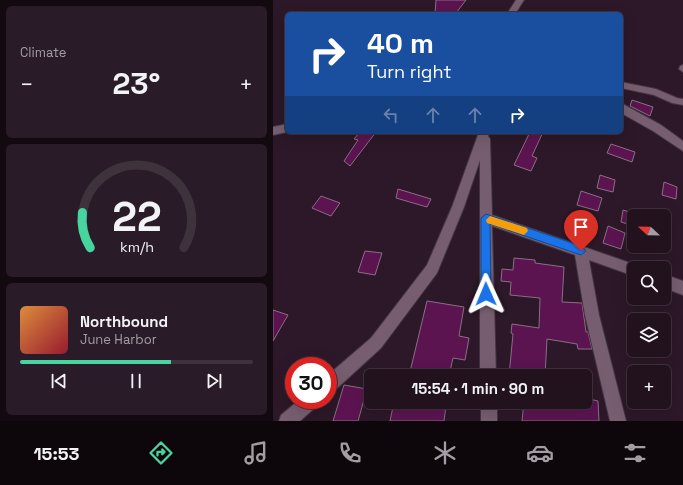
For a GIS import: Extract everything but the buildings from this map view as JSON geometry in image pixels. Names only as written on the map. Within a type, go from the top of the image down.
[{"type":"street","points":[[512,12],[520,0]]},
{"type":"street","points":[[623,85],[656,92],[675,101],[683,102]]},
{"type":"street","points":[[623,109],[657,128],[683,147]]},
{"type":"street","points":[[273,131],[285,128]]},
{"type":"street","points":[[337,377],[376,343],[433,269],[458,207],[483,134]]},
{"type":"street","points":[[484,134],[488,369]]},
{"type":"street","points":[[486,218],[627,267]]},
{"type":"street","points":[[581,251],[592,316],[618,421]]},
{"type":"street","points":[[671,284],[683,288]]},
{"type":"street","points":[[287,421],[301,409]]},
{"type":"street","points":[[489,409],[489,421]]},
{"type":"slow traffic","points":[[490,220],[524,231]]},
{"type":"route","points":[[486,294],[486,218],[581,251]]}]
